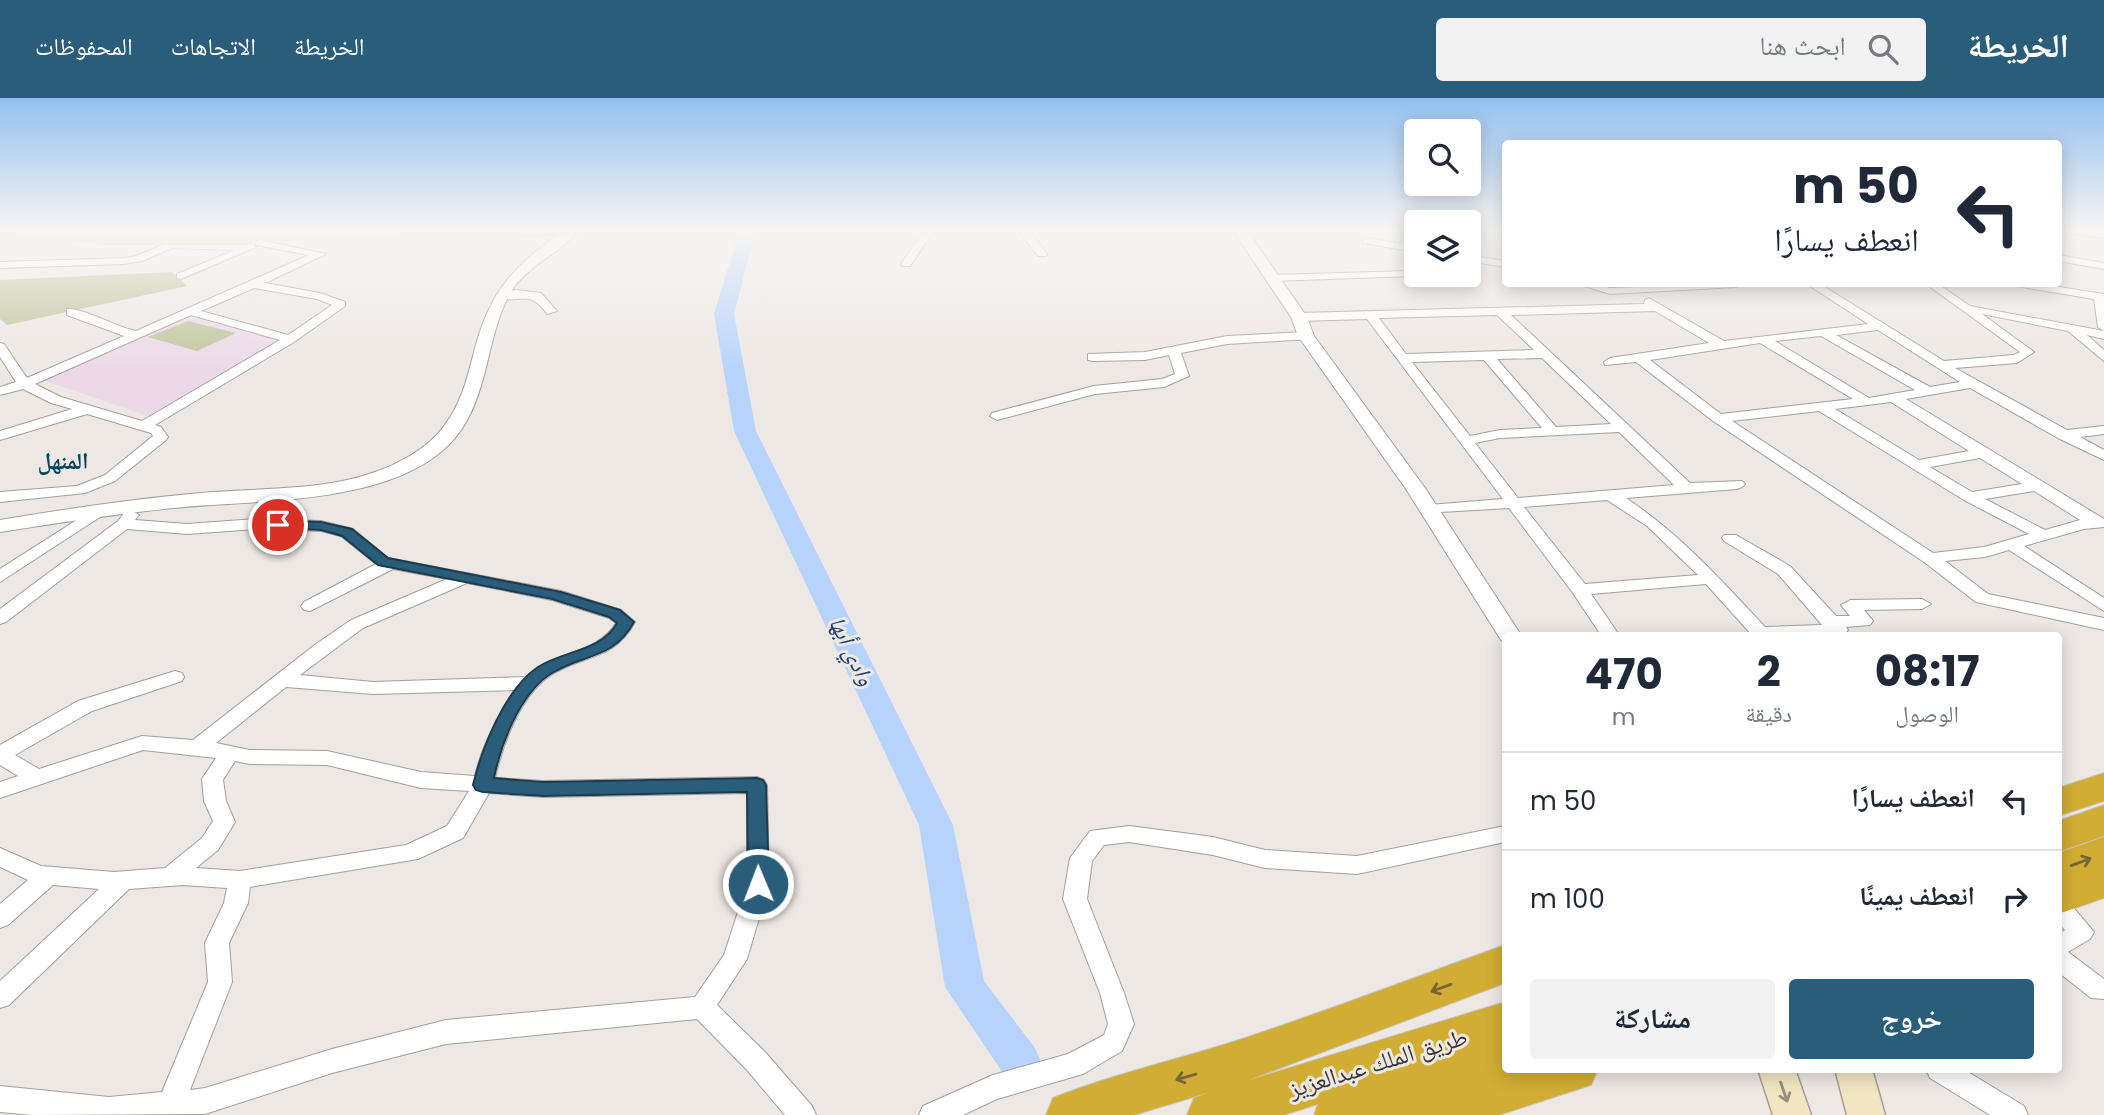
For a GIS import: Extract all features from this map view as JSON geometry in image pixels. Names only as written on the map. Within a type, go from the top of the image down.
[{"type":"highway","points":[[2062,801],[2104,787]]},
{"type":"highway","points":[[2062,836],[2104,820]]},
{"type":"highway","points":[[2062,869],[2104,853]]},
{"type":"highway","points":[[2062,896],[2104,881]]},
{"type":"highway","points":[[1070,1115],[1128,1094],[1244,1060],[1502,965]]},
{"type":"highway","name":"طريق الملك عبدالعزيز","points":[[1211,1115],[1502,1024]]},
{"type":"highway","name":"طريق الملك عبدالعزيز","points":[[1338,1115],[1502,1062]]},
{"type":"highway","points":[[1426,1115],[1561,1073]]},
{"type":"main road","points":[[1777,1073],[1792,1115]]},
{"type":"main road","points":[[1854,1073],[1866,1115]]},
{"type":"street","points":[[0,391],[24,384],[269,276]]},
{"type":"street","points":[[0,526],[137,507],[305,491],[371,481],[426,453],[450,432],[473,390],[492,320],[502,295],[518,276]]},
{"type":"street","points":[[1272,278],[1325,276]]},
{"type":"street","points":[[1272,278],[1299,317],[1306,336],[1429,510],[1507,632]]},
{"type":"street","points":[[144,426],[341,304],[320,296],[252,284]]},
{"type":"street","points":[[1595,287],[1610,291],[1671,287]]},
{"type":"street","points":[[1818,287],[1972,384],[2104,456]]},
{"type":"street","points":[[1935,287],[2028,352],[2017,359],[1941,365]]},
{"type":"street","points":[[2040,287],[2102,297],[2104,327]]},
{"type":"street","points":[[1628,289],[1723,346]]},
{"type":"street","points":[[502,295],[533,294],[545,299],[551,311]]},
{"type":"street","points":[[1299,317],[1657,307]]},
{"type":"street","points":[[1966,308],[2104,334]]},
{"type":"street","points":[[1500,310],[1685,488]]},
{"type":"street","points":[[189,311],[290,338]]},
{"type":"street","points":[[71,312],[114,330],[134,334]]},
{"type":"street","points":[[1370,315],[1580,590],[1608,632]]},
{"type":"street","points":[[1610,362],[1762,339],[1881,326]]},
{"type":"street","points":[[2071,328],[2104,357]]},
{"type":"street","points":[[1822,332],[1929,392]]},
{"type":"street","points":[[1093,357],[1145,356],[1227,340],[1306,336]]},
{"type":"street","points":[[1762,339],[1867,402]]},
{"type":"street","points":[[0,347],[24,384],[56,400],[156,430],[161,437],[110,478],[80,490],[0,497]]},
{"type":"street","points":[[997,416],[1094,390],[1164,383],[1182,376],[1174,351]]},
{"type":"street","points":[[1404,358],[1545,354]]},
{"type":"street","points":[[1488,355],[1552,431]]},
{"type":"street","points":[[1638,357],[1718,418],[1930,558],[1982,598],[2104,624]]},
{"type":"street","points":[[1718,418],[1867,402],[1972,384]]},
{"type":"street","points":[[1894,398],[2037,486],[2097,527]]},
{"type":"street","points":[[1820,406],[1969,497],[2042,535]]},
{"type":"street","points":[[0,436],[87,410]]},
{"type":"street","points":[[1464,440],[1552,431],[1622,428]]},
{"type":"street","points":[[2063,435],[2104,430]]},
{"type":"street","points":[[1915,464],[1982,453]]},
{"type":"street","points":[[1429,510],[1737,484]]},
{"type":"street","points":[[1969,497],[2037,486]]},
{"type":"street","points":[[1611,495],[1653,523],[1685,551],[1759,632]]},
{"type":"street","points":[[0,618],[124,524],[137,507]]},
{"type":"street","points":[[0,577],[97,512]]},
{"type":"street","points":[[0,519],[27,521]]},
{"type":"street","points":[[0,857],[38,875],[48,876],[123,881],[170,877],[240,880],[333,863],[410,853],[455,832],[483,785],[489,759],[508,716],[530,683],[544,671],[600,647],[618,636],[626,622],[614,614],[555,595],[383,562],[347,533],[321,526],[256,524],[187,529],[124,524]]},
{"type":"street","points":[[1930,558],[1985,552],[2042,535],[2097,527]]},
{"type":"street","points":[[1730,538],[1784,569],[1839,630],[1786,632]]},
{"type":"street","points":[[2012,545],[2104,607]]},
{"type":"street","points":[[310,606],[391,564]]},
{"type":"street","points":[[197,748],[281,680],[357,624],[467,577]]},
{"type":"street","points":[[1580,590],[1708,579]]},
{"type":"street","points":[[1829,622],[1864,621],[1850,605],[1922,604]]},
{"type":"street","points":[[35,777],[0,755],[85,706],[175,677]]},
{"type":"street","points":[[281,680],[373,688],[530,683]]},
{"type":"street","points":[[0,790],[142,743],[197,748],[250,757],[327,758],[421,780],[483,785],[543,789],[757,785],[758,884],[735,959],[702,1007],[446,1032],[332,1061],[205,1101],[109,1110],[0,1099]]},
{"type":"street","points":[[170,877],[210,844],[224,822],[215,801],[212,779],[230,753]]},
{"type":"street","points":[[933,1115],[993,1088],[1074,1065],[1113,1043],[1121,1024],[1112,993],[1074,899],[1081,858],[1098,837],[1140,835],[1213,846],[1265,859],[1357,865],[1502,835]]},
{"type":"street","points":[[0,918],[48,876]]},
{"type":"street","points":[[171,1104],[220,982],[217,943],[236,903],[240,880]]},
{"type":"street","points":[[0,997],[123,881]]},
{"type":"street","points":[[2062,910],[2082,932],[2062,944]]},
{"type":"street","points":[[2062,961],[2100,990]]},
{"type":"street","points":[[702,1007],[756,1061],[803,1115]]},
{"type":"street","points":[[1945,1073],[2014,1115]]},
{"type":"shaded area","points":[[189,315],[279,339],[150,417],[43,380]]},
{"type":"green space","points":[[177,276],[187,286],[7,325],[0,319],[0,280]]},
{"type":"green space","points":[[188,321],[236,333],[197,351],[148,337]]},
{"type":"waterway","name":"وادي أبها","points":[[735,276],[724,314],[745,431],[936,825],[965,987],[1020,1062]]},
{"type":"district","name":"المنهل","points":[[63,461]]},
{"type":"route","points":[[278,525],[321,526],[347,533],[383,562],[555,595],[614,614],[626,622],[618,636],[600,647],[544,671],[525,689],[508,716],[489,759],[483,785],[543,789],[757,785],[758,884]]}]
